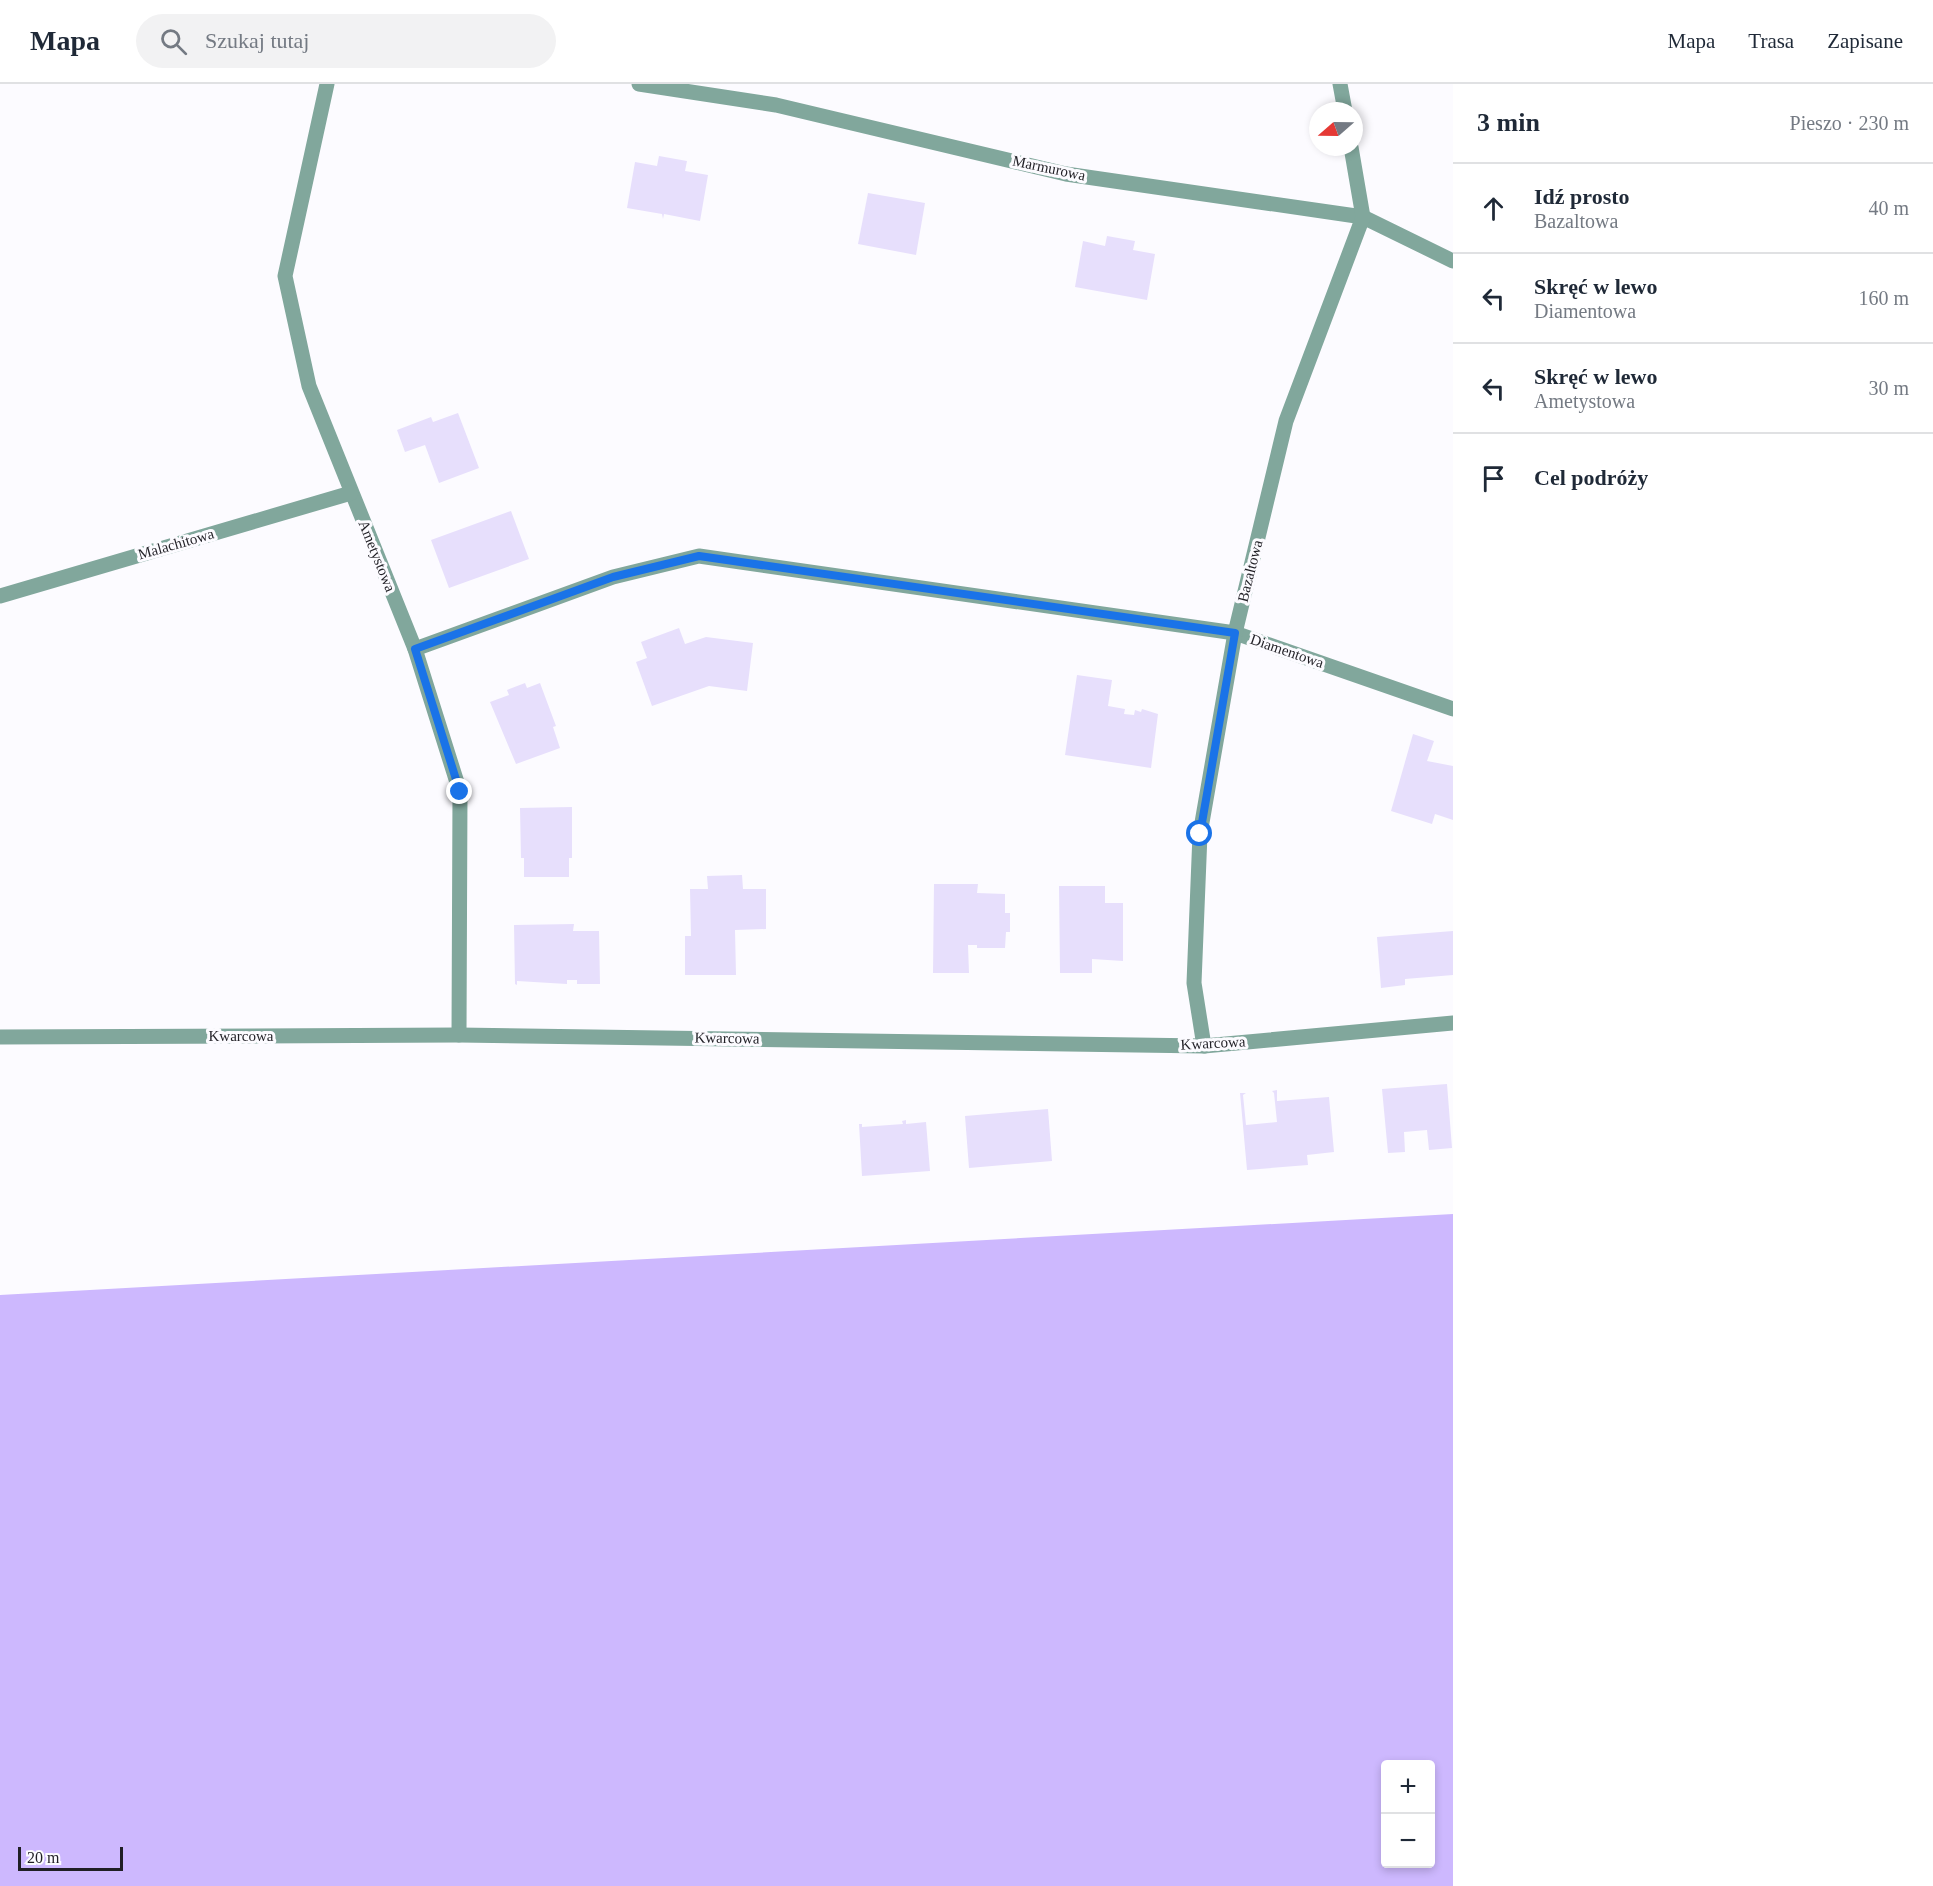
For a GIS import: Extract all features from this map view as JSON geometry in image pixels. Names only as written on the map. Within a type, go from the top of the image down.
[{"type":"street","name":"Ametystowa","points":[[327,84],[285,276],[309,386],[415,649],[460,792],[459,1035]]},
{"type":"street","name":"Marmurowa","points":[[639,84],[776,105],[1066,174],[1363,217],[1453,261]]},
{"type":"street","points":[[1340,84],[1343,102]]},
{"type":"street","points":[[1353,156],[1363,217]]},
{"type":"street","name":"Bazaltowa","points":[[1204,1046],[1194,983],[1200,834],[1235,633],[1286,421],[1363,217]]},
{"type":"street","name":"Malachitowa","points":[[0,596],[351,493]]},
{"type":"street","name":"Diamentowa","points":[[415,649],[613,577],[699,556],[1235,633],[1453,709]]},
{"type":"street","name":"Kwarcowa","points":[[0,1037],[459,1035],[1204,1046],[1453,1023]]},
{"type":"shaded area","points":[[1453,1214],[1453,1886],[0,1886],[0,1295]]},
{"type":"building","points":[[659,156],[687,161],[685,171],[708,175],[700,221],[664,214],[663,219],[662,214],[627,208],[635,162],[657,166]]},
{"type":"building","points":[[868,193],[925,203],[916,255],[858,244]]},
{"type":"building","points":[[1107,236],[1135,241],[1133,250],[1155,254],[1147,300],[1075,287],[1083,241],[1105,246]]},
{"type":"building","points":[[458,413],[479,468],[439,483],[425,445],[405,452],[397,430],[431,417],[433,422]]},
{"type":"building","points":[[511,511],[529,559],[449,588],[431,540]]},
{"type":"building","points":[[679,628],[685,644],[706,637],[753,643],[747,691],[709,686],[652,706],[636,662],[647,658],[641,642]]},
{"type":"building","points":[[1077,675],[1112,680],[1108,706],[1125,709],[1124,714],[1134,715],[1135,710],[1141,712],[1142,709],[1158,714],[1151,768],[1065,755]]},
{"type":"building","points":[[525,683],[527,688],[540,683],[556,726],[553,727],[560,748],[516,764],[490,702],[509,695],[507,690]]},
{"type":"building","points":[[1413,734],[1434,741],[1427,761],[1453,766],[1453,820],[1435,814],[1432,824],[1391,811]]},
{"type":"building","points":[[572,807],[572,858],[569,858],[569,877],[524,877],[524,858],[521,858],[520,808]]},
{"type":"building","points":[[742,875],[743,889],[766,889],[766,929],[735,930],[736,975],[685,975],[685,936],[691,936],[690,889],[708,889],[707,876]]},
{"type":"building","points":[[934,884],[978,884],[977,893],[1005,894],[1005,913],[1010,913],[1010,932],[1006,932],[1005,948],[977,948],[977,945],[968,945],[969,973],[933,973]]},
{"type":"building","points":[[1059,886],[1105,886],[1105,903],[1123,903],[1123,961],[1092,959],[1092,973],[1060,973]]},
{"type":"building","points":[[574,924],[573,931],[599,931],[600,984],[577,984],[577,980],[567,980],[567,984],[517,981],[517,985],[515,984],[514,925]]},
{"type":"building","points":[[1453,931],[1453,975],[1405,979],[1405,985],[1381,988],[1377,937]]},
{"type":"building","points":[[1447,1084],[1452,1148],[1429,1150],[1427,1130],[1404,1132],[1405,1152],[1388,1153],[1382,1089]]},
{"type":"building","points":[[1277,1090],[1277,1101],[1329,1097],[1334,1152],[1307,1155],[1308,1165],[1247,1170],[1240,1093],[1246,1093],[1243,1095],[1246,1125],[1277,1122],[1272,1091]]},
{"type":"building","points":[[1048,1109],[1052,1161],[969,1168],[965,1116]]},
{"type":"building","points":[[906,1120],[906,1124],[926,1122],[930,1171],[862,1176],[859,1124],[862,1124],[862,1127],[903,1124],[902,1121]]},
{"type":"route","points":[[460,792],[415,649],[613,577],[699,556],[1235,633],[1200,834]]}]
